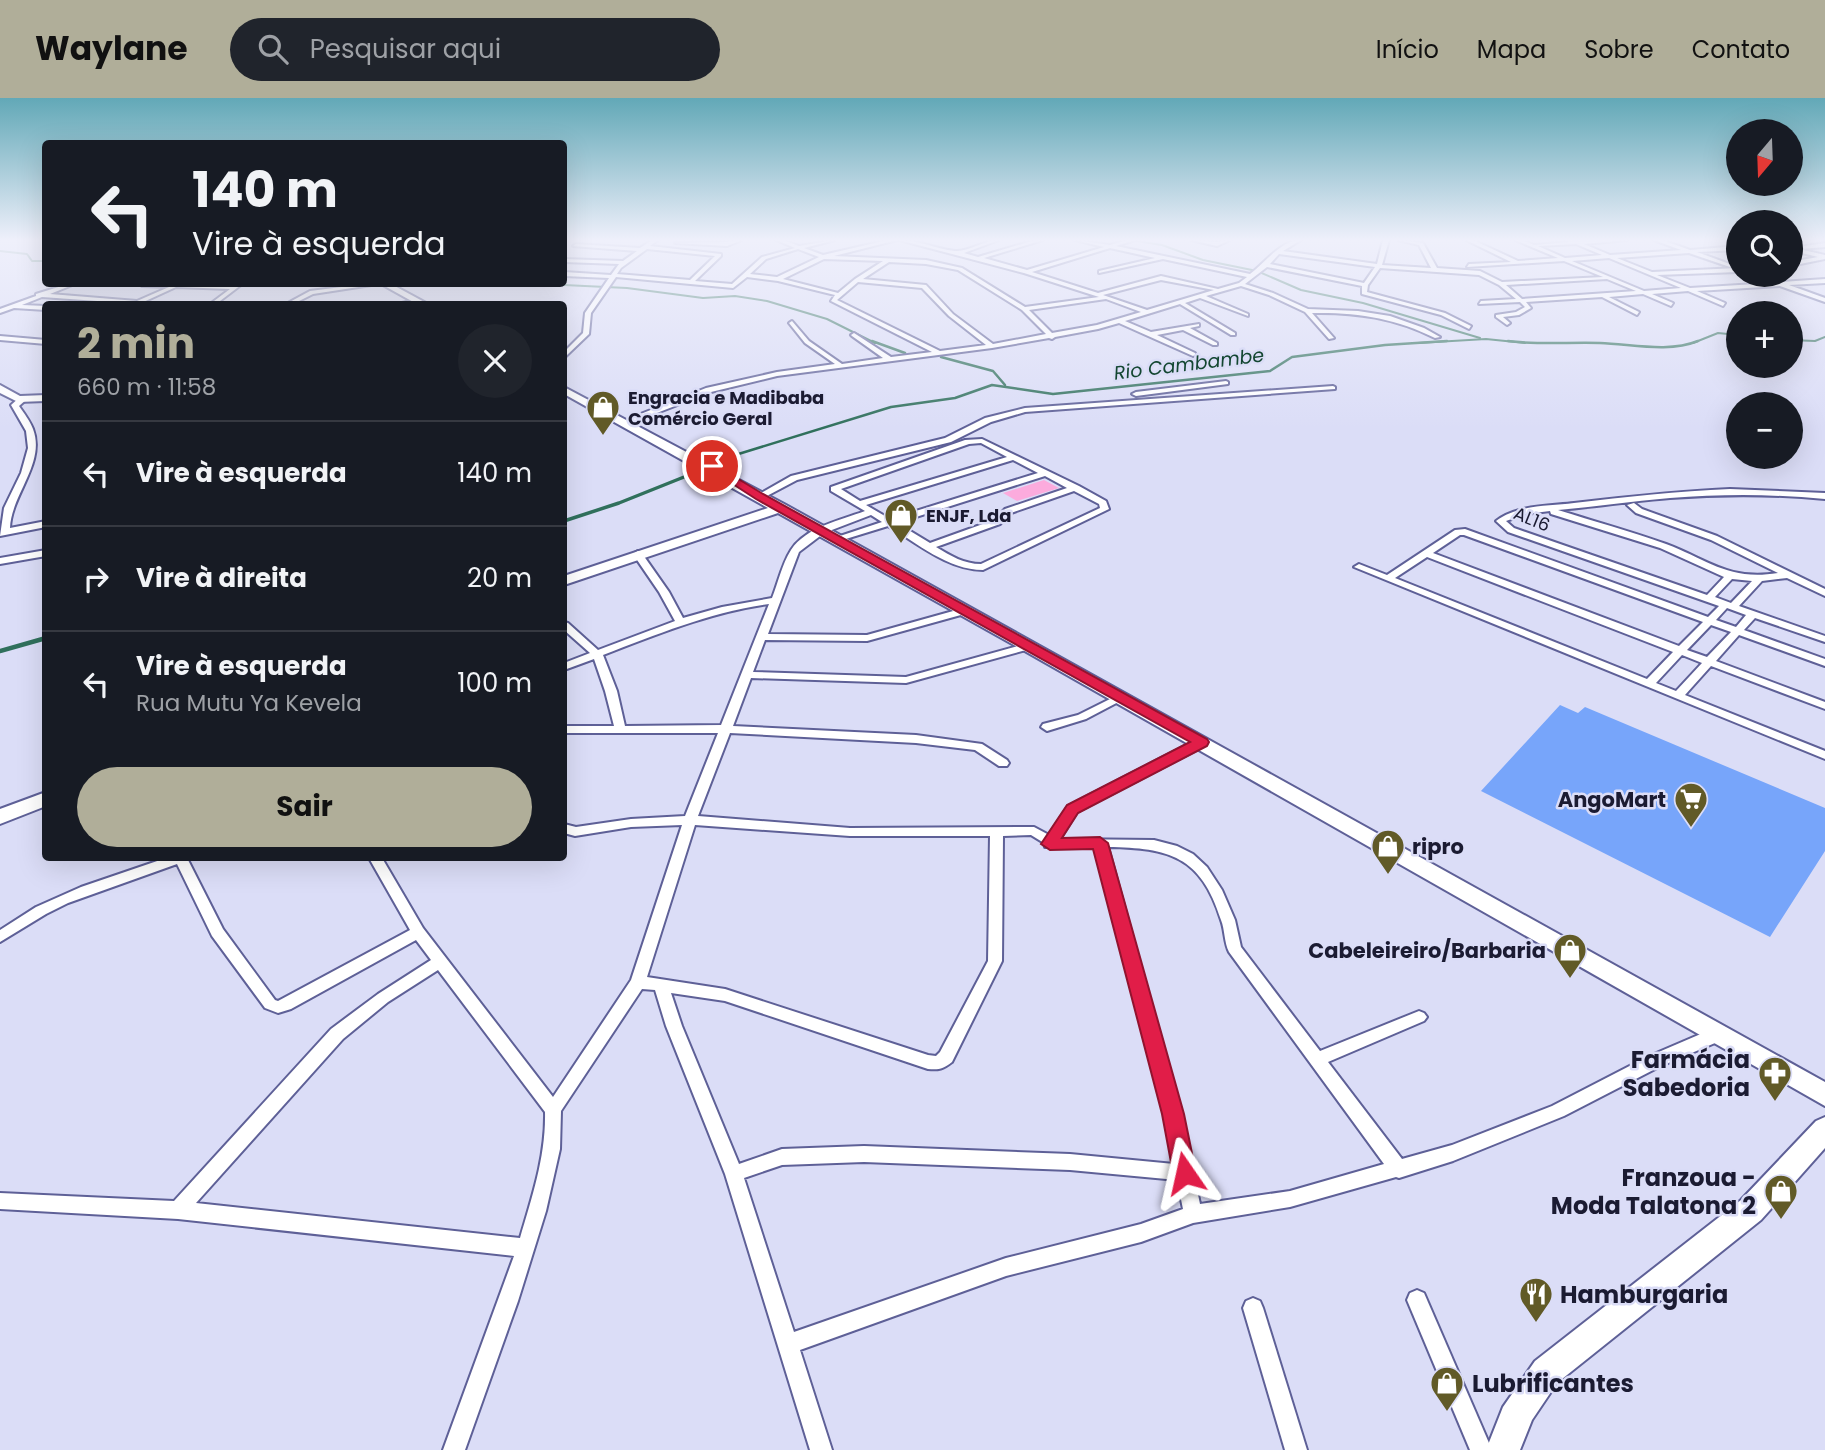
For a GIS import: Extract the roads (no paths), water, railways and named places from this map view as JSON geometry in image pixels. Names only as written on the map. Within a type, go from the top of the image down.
[{"type":"main road","points":[[567,385],[685,454]]},
{"type":"main road","points":[[0,388],[14,398],[15,403],[42,399]]},
{"type":"main road","points":[[567,392],[685,454],[1202,742],[1825,1095]]},
{"type":"main road","points":[[567,580],[780,508]]},
{"type":"main road","points":[[0,817],[42,800]]},
{"type":"main road","points":[[1503,1450],[1512,1424],[1527,1396],[1546,1372],[1751,1210],[1825,1129]]},
{"type":"street","points":[[0,310],[18,303]]},
{"type":"street","points":[[567,352],[586,334],[588,313],[595,303]]},
{"type":"street","points":[[837,303],[939,352]]},
{"type":"street","points":[[940,303],[951,315],[992,346]]},
{"type":"street","points":[[1015,303],[1052,337]]},
{"type":"street","points":[[1024,309],[1069,303]]},
{"type":"street","points":[[1122,303],[1146,312]]},
{"type":"street","points":[[631,421],[724,386],[839,364],[1052,337],[1121,321],[1176,303]]},
{"type":"street","points":[[1182,303],[1233,334]]},
{"type":"street","points":[[1217,303],[1246,315]]},
{"type":"street","points":[[1290,303],[1307,311],[1331,338]]},
{"type":"street","points":[[1398,303],[1443,314],[1469,327]]},
{"type":"street","points":[[1507,323],[1498,316],[1513,315],[1530,309],[1522,303]]},
{"type":"street","points":[[1618,303],[1637,313]]},
{"type":"street","points":[[11,306],[42,309]]},
{"type":"street","points":[[1307,311],[1353,310],[1388,316],[1416,325],[1437,337]]},
{"type":"street","points":[[1121,321],[1193,355]]},
{"type":"street","points":[[792,323],[807,342],[839,364]]},
{"type":"street","points":[[1152,334],[1197,325]]},
{"type":"street","points":[[1185,328],[1215,344]]},
{"type":"street","points":[[853,335],[889,359]]},
{"type":"street","points":[[0,338],[42,342]]},
{"type":"street","points":[[1102,404],[1139,394],[1226,383]]},
{"type":"street","points":[[754,494],[804,475],[960,436],[1004,415],[1102,404],[1332,388]]},
{"type":"street","points":[[15,403],[31,435],[30,452],[23,478],[8,509],[2,533],[42,525]]},
{"type":"street","points":[[975,440],[987,442],[1047,473],[1103,503],[1105,509],[983,567],[963,565],[834,488],[975,440]]},
{"type":"street","points":[[859,505],[1015,457]]},
{"type":"street","points":[[553,1111],[638,982],[690,820],[795,551],[807,538],[888,521],[1047,473]]},
{"type":"street","points":[[930,546],[998,522],[1008,511],[1076,488]]},
{"type":"street","name":"AL16","points":[[1825,496],[1740,489],[1547,509],[1509,516],[1500,521],[1500,524],[1511,530],[1825,639]]},
{"type":"street","points":[[1631,505],[1639,511],[1714,538],[1825,593]]},
{"type":"street","points":[[1547,509],[1663,546],[1730,576],[1759,579],[1786,575]]},
{"type":"street","points":[[829,535],[872,512]]},
{"type":"street","points":[[1388,579],[1458,531],[1465,532],[1825,663]]},
{"type":"street","points":[[1425,553],[1825,706]]},
{"type":"street","points":[[0,562],[42,554]]},
{"type":"street","points":[[639,554],[680,621]]},
{"type":"street","points":[[1359,567],[1825,755]]},
{"type":"street","points":[[1708,599],[1730,576]]},
{"type":"street","points":[[1648,684],[1710,621],[1759,579]]},
{"type":"street","points":[[567,666],[680,621],[732,607],[777,600]]},
{"type":"street","points":[[761,637],[867,638],[964,611]]},
{"type":"street","points":[[1678,696],[1753,614]]},
{"type":"street","points":[[567,628],[598,654],[620,729]]},
{"type":"street","points":[[747,675],[906,680],[1029,646]]},
{"type":"street","points":[[1046,727],[1082,717],[1120,697]]},
{"type":"street","points":[[567,730],[724,729],[950,742],[978,747],[1003,762]]},
{"type":"street","points":[[1050,844],[1072,809],[1202,742]]},
{"type":"street","points":[[567,829],[575,832],[631,823],[690,820],[850,832],[1034,831],[1050,844],[1130,842],[1167,846],[1177,850],[1200,867],[1229,919],[1234,948],[1399,1170]]},
{"type":"street","points":[[638,982],[725,995],[928,1062],[939,1063],[946,1057],[995,961],[997,832]]},
{"type":"street","points":[[1100,843],[1173,1114],[1193,1214]]},
{"type":"street","points":[[0,937],[18,922],[50,904],[172,861]]},
{"type":"street","points":[[182,861],[217,932],[270,1004],[278,1007],[418,932]]},
{"type":"street","points":[[378,861],[418,932],[553,1111],[555,1133],[550,1164],[526,1248],[454,1450]]},
{"type":"street","points":[[178,1210],[337,1034],[383,998],[441,961]]},
{"type":"street","points":[[661,987],[734,1174],[821,1450]]},
{"type":"street","points":[[1318,1059],[1419,1017]]},
{"type":"street","points":[[789,1343],[1006,1267],[1141,1233],[1193,1214],[1290,1199],[1453,1153],[1558,1111],[1653,1062],[1716,1035]]},
{"type":"street","points":[[734,1174],[782,1157],[864,1154],[1070,1162],[1185,1173]]},
{"type":"street","points":[[0,1200],[178,1210],[526,1248]]},
{"type":"street","points":[[1417,1300],[1481,1450]]},
{"type":"street","points":[[1254,1308],[1296,1450]]},
{"type":"waterway","points":[[774,303],[827,319],[875,343]]},
{"type":"waterway","points":[[1363,303],[1480,338]]},
{"type":"waterway","name":"Rio Cambambe","points":[[1698,341],[1718,333],[1726,334]]},
{"type":"waterway","name":"Rio Cambambe","points":[[1803,341],[1815,341],[1825,337]]},
{"type":"waterway","name":"Rio Cambambe","points":[[1418,343],[1486,339],[1525,343]]},
{"type":"waterway","points":[[872,341],[905,353]]},
{"type":"waterway","name":"Rio Cambambe","points":[[732,456],[891,407],[955,398],[992,385],[1053,394],[1270,371],[1292,357],[1385,345],[1447,341]]},
{"type":"waterway","name":"Rio Cambambe","points":[[1508,341],[1650,347],[1675,347],[1698,341]]},
{"type":"waterway","name":"Rio Cambambe","points":[[1693,343],[1698,341]]},
{"type":"waterway","points":[[941,357],[993,371],[1005,385]]},
{"type":"waterway","name":"Rio Cambambe","points":[[567,520],[619,503],[704,469]]},
{"type":"waterway","name":"Rio Cambambe","points":[[0,651],[42,639]]},
{"type":"place","name":"Engracia e Madibaba Comércio Geral","points":[[603,437]]},
{"type":"place","name":"ENJF, Lda","points":[[901,545]]},
{"type":"place","name":"AngoMart","points":[[1691,829]]},
{"type":"place","name":"ripro","points":[[1388,876]]},
{"type":"place","name":"Cabeleireiro/Barbaria","points":[[1570,980]]},
{"type":"place","name":"Farmácia Sabedoria","points":[[1775,1103]]},
{"type":"place","name":"Franzoua - Moda Talatona 2","points":[[1781,1221]]},
{"type":"place","name":"Hamburgaria","points":[[1536,1324]]},
{"type":"place","name":"Lubrificantes","points":[[1447,1413]]}]
